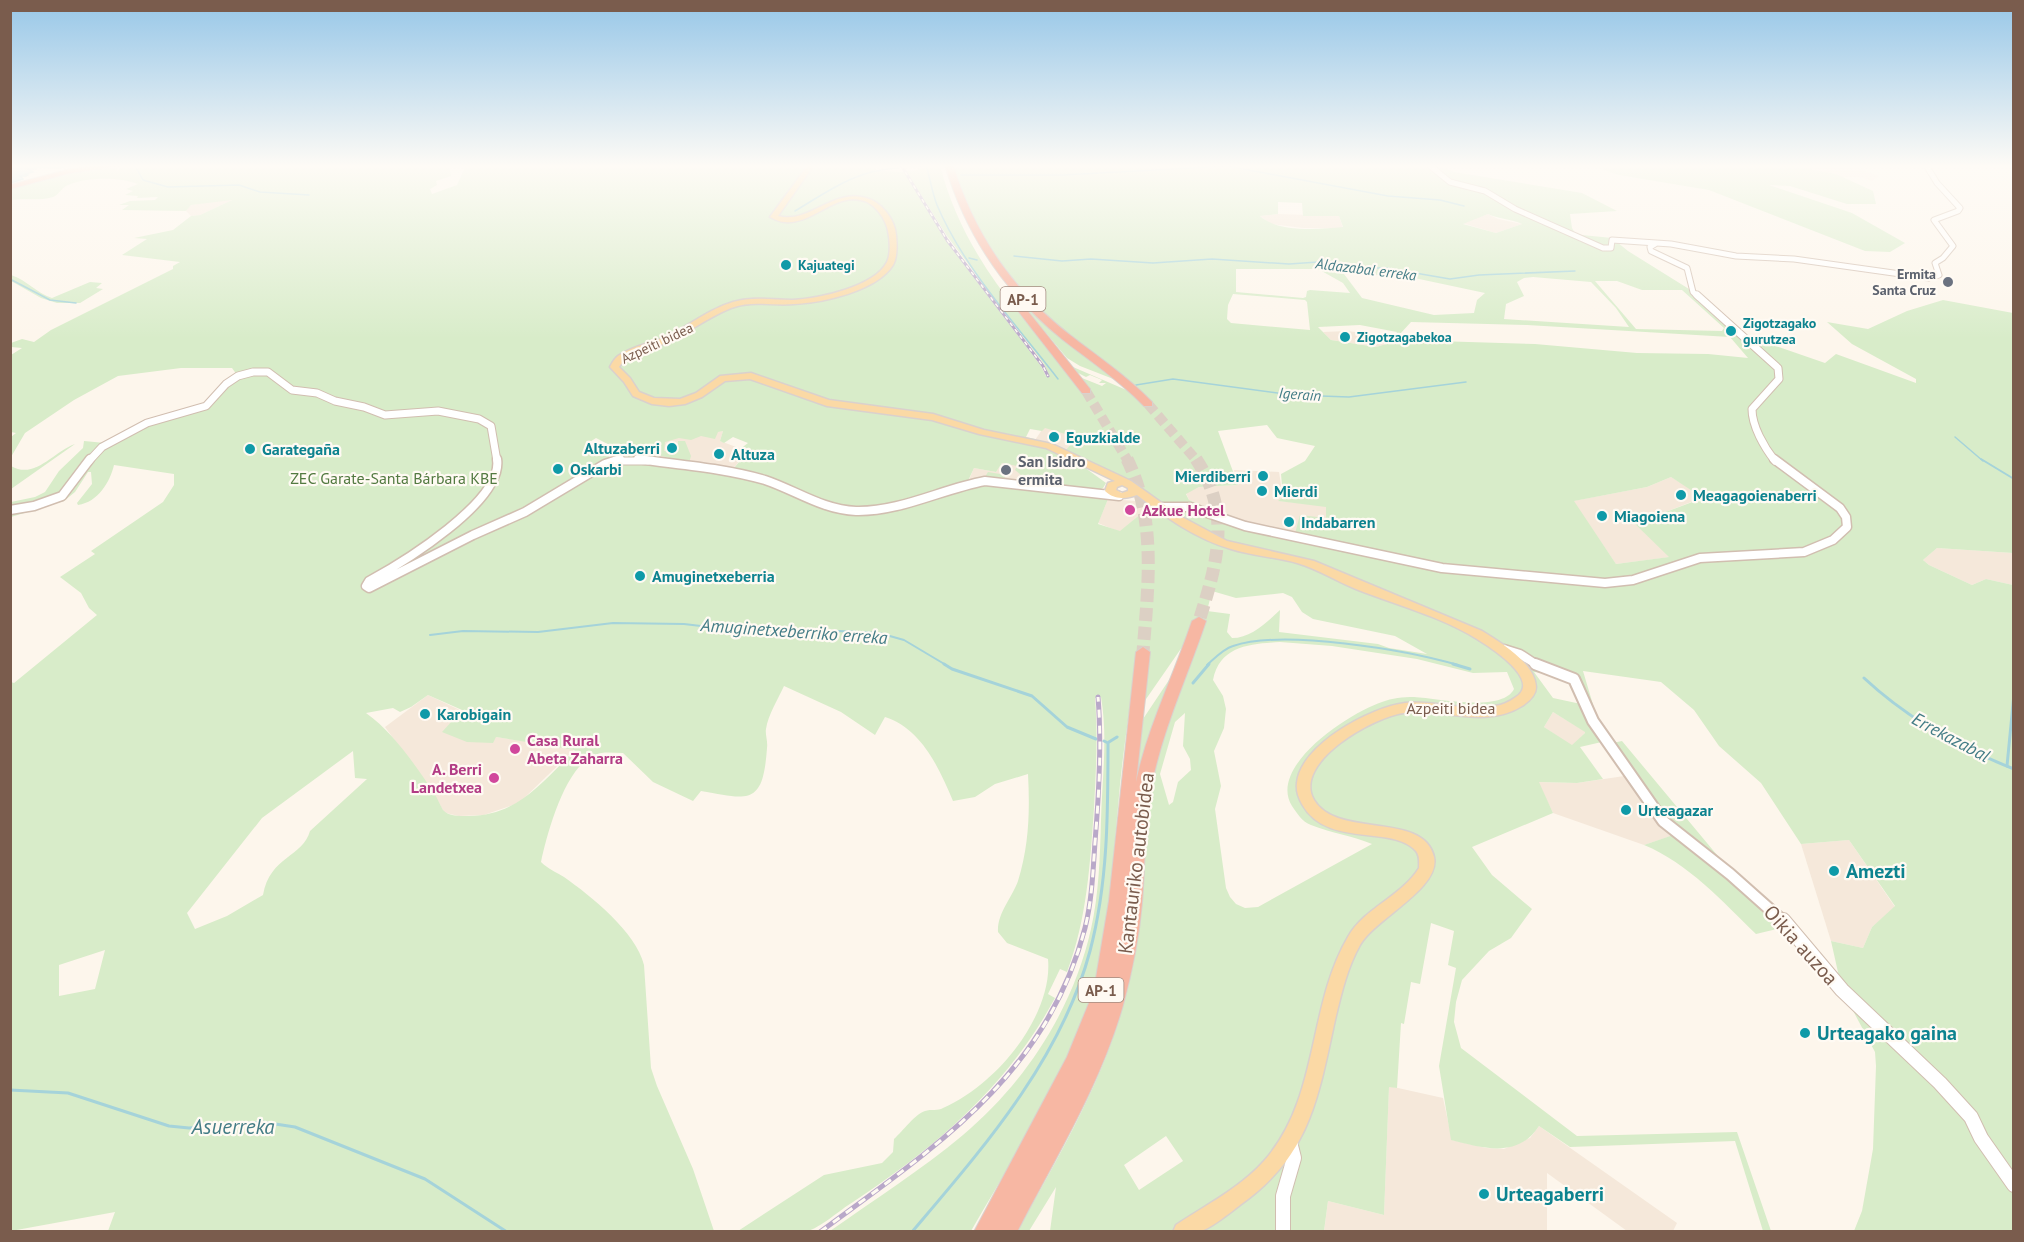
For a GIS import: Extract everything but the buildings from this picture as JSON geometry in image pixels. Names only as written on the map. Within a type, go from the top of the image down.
[{"type":"highway","name":"AP-1","points":[[965,223],[984,259],[1086,391]]},
{"type":"highway","name":"AP-1","points":[[970,223],[993,261],[1012,286],[1049,323],[1117,375],[1148,404]]},
{"type":"highway","name":"Kantauriko autobidea","points":[[1005,1232],[1076,1098],[1108,1021],[1122,972],[1129,932],[1140,800],[1148,762],[1160,721],[1199,621]]},
{"type":"highway","name":"Kantauriko autobidea","points":[[985,1232],[1066,1083],[1090,1026],[1103,983],[1118,909],[1127,795],[1143,652]]},
{"type":"main road","name":"Azpeiti bidea","points":[[889,223],[892,257],[888,267],[878,276],[860,285],[821,298],[793,302],[736,303],[685,332],[623,357],[615,363],[614,367],[627,380],[635,394],[652,401],[676,403],[696,396],[725,377],[751,376],[828,404],[933,417],[981,432],[1047,446],[1130,485],[1161,508]]},
{"type":"main road","name":"Azpeiti bidea","points":[[1088,466],[1106,479],[1111,492],[1121,496],[1138,497],[1225,544],[1304,561],[1359,586],[1423,608],[1504,649],[1519,663],[1528,681],[1529,691],[1518,702],[1487,711],[1419,707],[1390,711],[1371,719],[1334,741],[1317,756],[1306,772],[1303,785],[1305,797],[1321,816],[1345,826],[1399,834],[1408,838],[1423,850],[1428,864],[1421,879],[1369,920],[1351,946],[1338,982],[1304,1112],[1290,1142],[1274,1163],[1254,1183],[1183,1232]]},
{"type":"main road","points":[[1110,487],[1118,482],[1130,485],[1133,493],[1121,496]]},
{"type":"street","points":[[1546,223],[1601,248],[1611,248],[1611,242],[1615,239],[1671,244],[1736,256],[1794,259],[1914,277],[1935,277],[1940,274],[1935,263],[1948,253],[1953,243],[1935,223]]},
{"type":"street","points":[[1161,508],[1187,507],[1245,526],[1442,568],[1605,583],[1633,580],[1694,559],[1798,553],[1833,540],[1847,527],[1845,514],[1832,500],[1775,460],[1752,416],[1752,409],[1779,379],[1778,368],[1693,292],[1687,268],[1651,251],[1650,247],[1655,244]]},
{"type":"street","points":[[10,510],[33,507],[61,497],[68,492],[91,456],[102,447],[144,424],[204,407],[212,402],[222,387],[233,379],[261,371],[271,373],[292,390],[317,393],[335,401],[364,407],[385,415],[438,411],[453,416],[479,419],[490,426],[498,467],[491,487],[478,502],[433,541],[402,563],[372,579],[366,585],[368,588],[376,587],[473,535],[525,512],[605,464],[622,459],[641,459],[748,476],[824,506],[850,511],[891,508],[980,481],[1010,482],[1087,494],[1121,496]]},
{"type":"street","points":[[1087,494],[1101,492],[1110,487]]},
{"type":"street","name":"Oikia auzoa","points":[[1504,649],[1520,654],[1544,668],[1572,676],[1578,684],[1593,721],[1663,821],[1730,874],[1792,929],[1842,990],[1940,1083],[1971,1117],[1981,1138],[2013,1185]]},
{"type":"street","points":[[1283,1232],[1283,1196],[1294,1158],[1290,1142]]},
{"type":"shaded area","points":[[1341,223],[1343,228],[1303,228],[1271,224]]},
{"type":"shaded area","points":[[1462,223],[1517,223],[1522,224],[1496,233]]},
{"type":"shaded area","points":[[1347,331],[1393,342],[1376,347],[1331,340],[1323,332]]},
{"type":"shaded area","points":[[1044,427],[1072,436],[1073,442],[1064,452],[1033,443]]},
{"type":"shaded area","points":[[723,431],[720,441],[747,451],[730,473],[655,461],[663,438]]},
{"type":"shaded area","points":[[1004,460],[1028,464],[1027,484],[967,484],[974,468],[996,472]]},
{"type":"shaded area","points":[[1234,470],[1279,472],[1283,497],[1279,501],[1326,506],[1326,518],[1293,537],[1245,526],[1189,500],[1186,493],[1199,487],[1238,485]]},
{"type":"shaded area","points":[[1671,477],[1704,497],[1663,513],[1632,520],[1670,557],[1616,564],[1573,501],[1647,487]]},
{"type":"shaded area","points":[[1108,499],[1136,501],[1151,505],[1120,532],[1098,523]]},
{"type":"shaded area","points":[[1937,548],[2013,553],[2013,585],[1986,579],[1972,585],[1929,565],[1923,560]]},
{"type":"shaded area","points":[[428,695],[462,711],[496,737],[575,749],[519,803],[484,815],[459,816],[444,812],[434,794],[385,727]]},
{"type":"shaded area","points":[[1553,712],[1586,732],[1572,746],[1544,727]]},
{"type":"shaded area","points":[[1631,775],[1677,834],[1644,845],[1553,813],[1538,782],[1577,783]]},
{"type":"shaded area","points":[[1849,840],[1895,907],[1872,927],[1863,948],[1831,941],[1801,844]]},
{"type":"shaded area","points":[[1389,1086],[1443,1098],[1452,1140],[1486,1148],[1504,1149],[1530,1138],[1539,1126],[1677,1223],[1673,1231],[1627,1231],[1547,1173],[1547,1231],[1324,1232],[1328,1201],[1384,1215]]},
{"type":"green space","name":"ZEC Garate-Santa Bárbara KBE","points":[[182,223],[935,223],[947,242],[1041,366],[1046,376],[1049,376],[1044,364],[939,223],[961,223],[999,287],[1042,340],[1090,389],[1082,378],[1102,386],[1106,383],[1099,383],[1102,380],[1090,375],[1086,377],[1073,367],[1131,392],[1029,300],[989,248],[976,223],[1273,223],[1300,229],[1323,229],[1343,227],[1342,223],[1466,223],[1463,224],[1496,233],[1522,224],[1520,223],[1571,223],[1575,233],[1612,238],[1628,251],[1697,294],[1744,335],[1825,363],[1836,354],[1916,383],[1916,379],[1852,344],[1827,322],[1868,329],[1907,311],[1943,300],[2013,313],[2013,553],[1937,548],[1923,560],[1972,585],[1986,579],[2013,585],[2013,1231],[1854,1231],[1862,1211],[1873,1149],[1875,1052],[1842,990],[1831,941],[1863,948],[1872,927],[1895,906],[1849,840],[1801,844],[1761,783],[1719,746],[1694,710],[1661,682],[1583,671],[1594,708],[1591,716],[1606,741],[1580,747],[1603,779],[1577,783],[1539,782],[1553,813],[1472,847],[1492,875],[1532,909],[1511,938],[1489,951],[1462,980],[1454,1022],[1461,1048],[1577,1136],[1737,1132],[1771,1231],[1763,1231],[1735,1141],[1570,1147],[1539,1126],[1531,1136],[1510,1147],[1487,1148],[1451,1140],[1439,1066],[1456,968],[1448,965],[1454,931],[1431,923],[1420,984],[1411,982],[1404,1024],[1401,1023],[1397,1088],[1389,1087],[1384,1215],[1328,1201],[1324,1231],[1050,1231],[1056,1187],[1029,1231],[1018,1231],[1089,1095],[1102,1067],[1122,1009],[1131,975],[1139,928],[1147,814],[1156,760],[1168,721],[1205,625],[1187,640],[1144,702],[1138,654],[1122,769],[1107,923],[1092,992],[1081,1024],[1054,1085],[971,1231],[830,1231],[931,1160],[986,1114],[1026,1068],[1059,1015],[1083,959],[1096,902],[1104,759],[1101,697],[1095,698],[1097,739],[1095,780],[1091,850],[1083,912],[1067,972],[1060,969],[1048,994],[1055,998],[1015,1060],[967,1113],[941,1137],[884,1181],[812,1229],[792,1233],[738,1231],[824,1175],[882,1163],[893,1152],[894,1139],[917,1116],[925,1111],[948,1105],[977,1088],[1010,1056],[1031,1026],[1044,993],[1048,976],[1048,959],[1007,943],[998,932],[1002,912],[1018,881],[1027,842],[1028,774],[995,784],[975,797],[953,801],[928,751],[919,740],[898,723],[885,717],[875,735],[841,712],[784,686],[767,724],[767,748],[762,780],[751,794],[731,796],[701,791],[693,801],[653,782],[623,753],[598,754],[584,762],[566,786],[553,819],[541,862],[599,904],[632,940],[639,953],[644,965],[651,1068],[693,1169],[714,1231],[108,1231],[115,1212],[11,1231],[11,682],[14,683],[97,615],[89,608],[81,593],[60,577],[95,554],[91,551],[163,502],[174,485],[174,474],[114,465],[110,478],[102,490],[92,500],[85,503],[78,505],[77,503],[92,484],[91,472],[88,472],[75,492],[64,501],[11,517],[11,502],[35,497],[45,492],[59,471],[83,448],[84,441],[105,443],[128,431],[206,404],[218,387],[237,375],[232,368],[181,368],[118,376],[74,400],[25,433],[11,457],[11,437],[16,433],[11,432],[11,355],[22,348],[11,347],[11,343],[22,339],[34,342],[51,330],[173,269],[173,266],[180,262],[122,255],[147,239],[134,238],[173,230]],"holes":[[[1236,269],[1318,269],[1343,283],[1350,293],[1310,290],[1303,298],[1236,292]],[[1344,274],[1405,276],[1485,293],[1477,300],[1474,313],[1434,315],[1362,298]],[[1524,278],[1591,282],[1616,308],[1629,327],[1504,319],[1506,304],[1524,296],[1517,282]],[[1595,281],[1617,281],[1642,290],[1682,290],[1724,328],[1722,331],[1636,329]],[[1233,294],[1305,300],[1310,330],[1231,323],[1227,319],[1228,305]],[[1411,322],[1527,325],[1730,337],[1748,358],[1708,354],[1637,353],[1535,344],[1403,340],[1400,334]],[[1360,325],[1397,332],[1393,342],[1376,347],[1331,340],[1318,327]],[[1267,425],[1277,438],[1315,446],[1305,461],[1281,474],[1283,497],[1278,501],[1326,507],[1326,518],[1300,515],[1294,537],[1229,519],[1189,500],[1186,494],[1199,487],[1238,485],[1218,431]],[[1045,428],[1072,436],[1073,442],[1064,452],[1033,442],[1035,439],[1026,437],[1030,429],[1042,431]],[[723,431],[720,441],[724,443],[733,437],[748,443],[740,449],[747,452],[730,473],[655,460],[658,455],[689,463],[691,456],[685,441],[678,441],[678,450],[664,451],[665,442],[679,438],[691,440],[701,436],[715,439],[718,432]],[[596,438],[627,454],[610,458],[608,454],[585,445]],[[1002,463],[1017,466],[1015,470],[1028,481],[1026,484],[1003,481],[1006,475],[988,472],[985,477],[967,483],[974,468],[996,472]],[[1088,463],[1131,481],[1164,504],[1159,511],[1148,508],[1120,531],[1098,524],[1108,499],[1088,496],[1103,488],[1106,483],[1084,467]],[[1671,477],[1703,498],[1663,513],[1631,520],[1669,557],[1616,564],[1574,501],[1647,487]],[[1212,591],[1236,598],[1283,593],[1292,597],[1302,612],[1313,619],[1395,636],[1427,654],[1378,644],[1279,632],[1280,610],[1264,624],[1246,635],[1232,638],[1227,632],[1230,614],[1207,611]],[[1280,642],[1332,646],[1417,659],[1473,673],[1507,672],[1514,689],[1507,696],[1496,701],[1468,702],[1414,697],[1390,700],[1368,708],[1333,729],[1301,758],[1291,774],[1287,790],[1292,806],[1308,824],[1372,844],[1258,907],[1245,908],[1236,904],[1226,888],[1215,809],[1221,786],[1214,751],[1224,728],[1226,709],[1223,696],[1213,680],[1222,660],[1230,653],[1248,646]],[[1534,672],[1564,679],[1581,704],[1553,698]],[[428,695],[462,710],[442,732],[467,742],[493,743],[496,737],[575,750],[540,785],[516,803],[486,814],[455,816],[443,810],[434,793],[403,750],[386,730],[366,713],[393,708],[400,712]],[[1553,712],[1585,733],[1572,745],[1544,727]],[[1185,713],[1183,746],[1190,759],[1191,770],[1178,782],[1173,802],[1169,805],[1160,774],[1175,722]],[[353,751],[355,778],[367,779],[310,831],[301,846],[279,864],[272,872],[263,895],[227,916],[195,929],[187,913],[262,818]],[[105,950],[95,989],[59,996],[59,965]],[[1166,1136],[1183,1161],[1139,1190],[1124,1165]]]},
{"type":"green space","points":[[1793,223],[1870,223],[1905,243],[1890,252],[1865,251]]},
{"type":"green space","points":[[11,275],[52,298],[90,282],[102,283],[96,288],[103,289],[80,303],[57,303],[41,298],[11,281]]},
{"type":"green space","points":[[1011,291],[1033,313],[1121,382],[1080,366],[1067,358]]},
{"type":"green space","points":[[75,444],[11,489],[11,466],[28,470]]},
{"type":"green space","points":[[1173,674],[1136,791],[1132,791],[1141,722]]},
{"type":"green space","points":[[1622,741],[1722,861],[1789,926],[1756,934],[1690,873],[1644,845],[1676,834],[1608,744]]},
{"type":"waterway","name":"Igerain","points":[[946,223],[976,273],[1058,379]]},
{"type":"waterway","name":"Aldazabal erreka","points":[[1014,256],[1062,261],[1091,259],[1153,263],[1212,259],[1289,264],[1318,262],[1356,268],[1386,268],[1450,279],[1479,275],[1575,271]]},
{"type":"waterway","name":"Igerain","points":[[969,258],[977,260]]},
{"type":"waterway","points":[[10,279],[50,300],[76,303]]},
{"type":"waterway","name":"Igerain","points":[[1136,385],[1173,379],[1293,395],[1349,397],[1466,382]]},
{"type":"waterway","points":[[1955,437],[1983,461]]},
{"type":"waterway","points":[[1981,459],[2014,479]]},
{"type":"waterway","name":"Amuginetxeberriko erreka","points":[[430,635],[463,631],[538,632],[613,623],[684,624],[760,633],[839,631],[879,633],[904,640],[946,665]]},
{"type":"waterway","points":[[1207,665],[1229,647],[1255,641],[1282,640],[1377,648],[1458,665]]},
{"type":"waterway","name":"Amuginetxeberriko erreka","points":[[944,664],[952,669],[1032,696],[1067,727],[1096,739]]},
{"type":"waterway","points":[[1193,683],[1209,664]]},
{"type":"waterway","points":[[1453,664],[1470,669]]},
{"type":"waterway","name":"Errekazabal","points":[[1864,678],[1934,731],[2007,766]]},
{"type":"waterway","points":[[2007,766],[2014,694]]},
{"type":"waterway","points":[[1109,742],[1117,737]]},
{"type":"waterway","name":"Amuginetxeberriko erreka","points":[[912,1232],[966,1168],[1017,1101],[1040,1066],[1077,991],[1096,925],[1104,873],[1108,769],[1108,743],[1104,741]]},
{"type":"waterway","name":"Errekazabal","points":[[2007,766],[2014,769]]},
{"type":"waterway","name":"Asuerreka","points":[[10,1090],[68,1093],[169,1126],[189,1128],[262,1122],[295,1127],[425,1179],[507,1232]]},
{"type":"tunnel","points":[[1086,391],[1128,460]]},
{"type":"tunnel","points":[[1148,404],[1197,461]]},
{"type":"tunnel","points":[[1196,459],[1207,479],[1218,519],[1215,559],[1199,621]]},
{"type":"tunnel","points":[[1128,460],[1137,482],[1147,530],[1148,578],[1143,652]]},
{"type":"railway","points":[[937,223],[1043,366],[1048,376]]},
{"type":"railway","points":[[820,1232],[905,1169],[981,1103],[1015,1066],[1044,1026],[1067,980],[1085,928],[1089,907],[1099,788],[1098,697]]},
{"type":"place","name":"Kajuategi","points":[[786,265]]},
{"type":"place","name":"Ermita Santa Cruz","points":[[1948,282]]},
{"type":"place","name":"Zigotzagako gurutzea","points":[[1731,331]]},
{"type":"place","name":"Zigotzagabekoa","points":[[1345,337]]},
{"type":"place","name":"Eguzkialde","points":[[1054,437]]},
{"type":"place","name":"Altuzaberri","points":[[672,448]]},
{"type":"place","name":"Garategaña","points":[[250,449]]},
{"type":"place","name":"Altuza","points":[[719,454]]},
{"type":"place","name":"Oskarbi","points":[[558,469]]},
{"type":"place","name":"San Isidro ermita","points":[[1006,470]]},
{"type":"place","name":"Mierdiberri","points":[[1263,476]]},
{"type":"place","name":"Mierdi","points":[[1262,491]]},
{"type":"place","name":"Meagagoienaberri","points":[[1681,495]]},
{"type":"place","name":"Azkue Hotel","points":[[1130,510]]},
{"type":"place","name":"Miagoiena","points":[[1602,516]]},
{"type":"place","name":"Indabarren","points":[[1289,522]]},
{"type":"place","name":"Amuginetxeberria","points":[[640,576]]},
{"type":"place","name":"Karobigain","points":[[425,714]]},
{"type":"place","name":"Casa Rural Abeta Zaharra","points":[[515,749]]},
{"type":"place","name":"A. Berri Landetxea","points":[[494,778]]},
{"type":"place","name":"Urteagazar","points":[[1626,810]]},
{"type":"place","name":"Amezti","points":[[1834,871]]},
{"type":"place","name":"Urteagako gaina","points":[[1805,1033]]},
{"type":"place","name":"Urteagaberri","points":[[1484,1194]]}]
